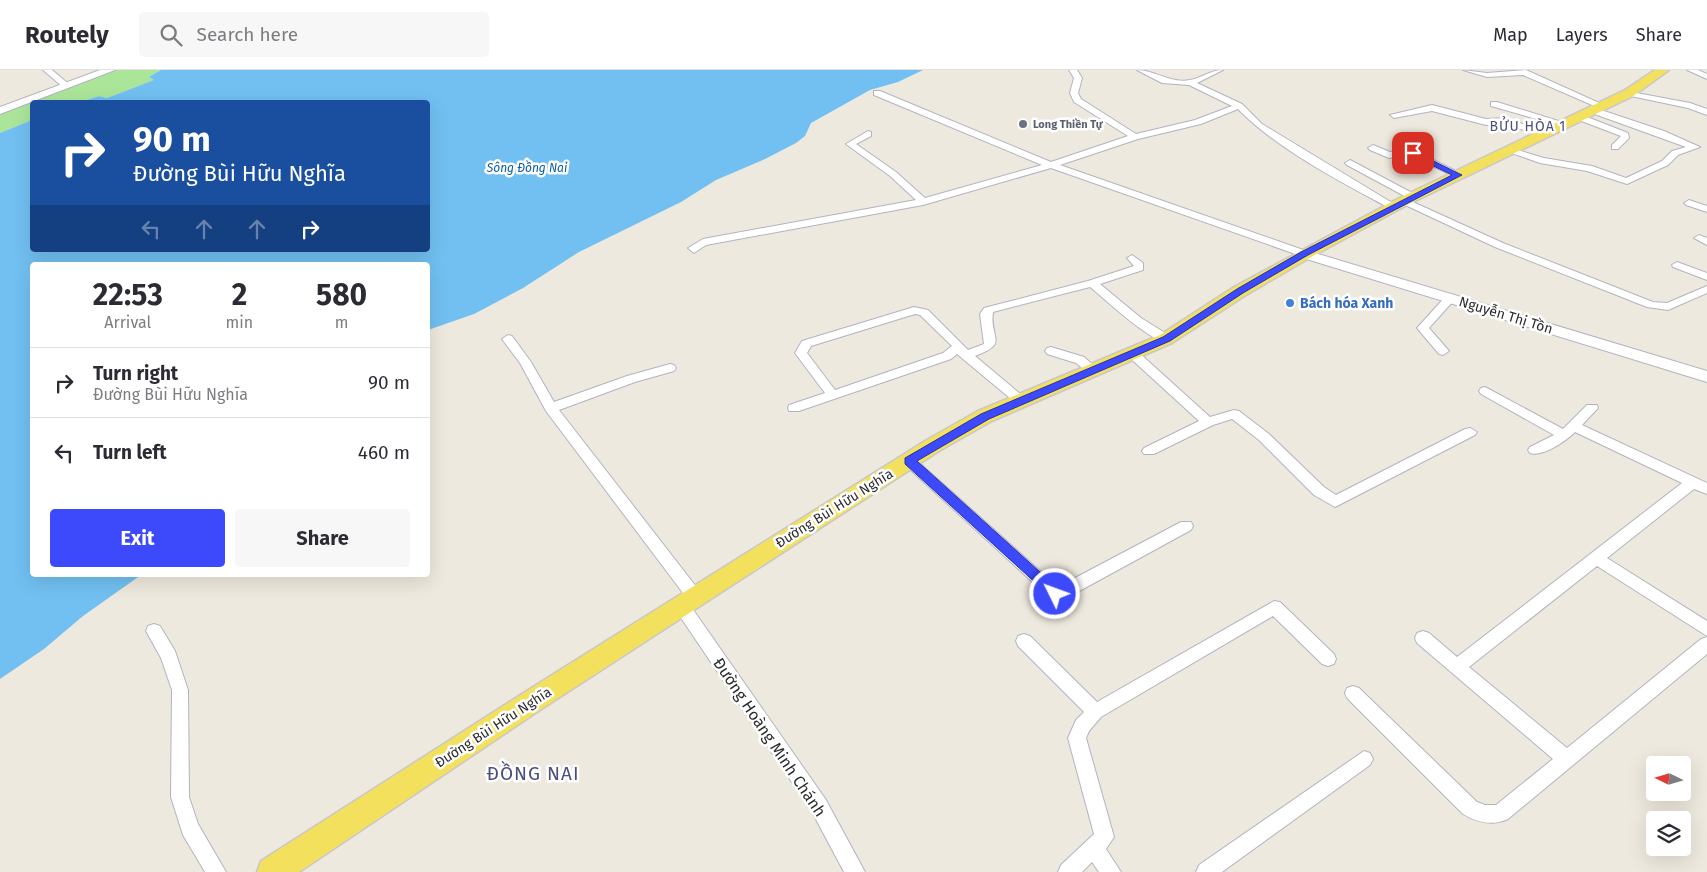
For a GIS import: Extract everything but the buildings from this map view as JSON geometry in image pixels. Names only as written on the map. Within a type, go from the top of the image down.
[{"type":"main road","name":"Đường Bùi Hữu Nghĩa","points":[[272,872],[688,601],[909,461],[985,416],[1166,339],[1240,291],[1304,254],[1458,175],[1629,93],[1663,70]]},
{"type":"street","points":[[47,70],[68,86]]},
{"type":"street","points":[[0,110],[110,70]]},
{"type":"street","points":[[1073,70],[1078,78],[1074,93],[1077,100],[1135,137]]},
{"type":"street","points":[[1140,70],[1165,81],[1191,83],[1239,106],[1259,126],[1348,182],[1404,202],[1499,245],[1651,305],[1668,307],[1707,289]]},
{"type":"street","points":[[1191,83],[1219,70]]},
{"type":"street","points":[[1468,70],[1487,75],[1522,72],[1584,114],[1625,136],[1615,147]]},
{"type":"street","points":[[1691,70],[1707,77]]},
{"type":"street","points":[[877,93],[1050,165],[1304,254]]},
{"type":"street","points":[[1629,93],[1707,112]]},
{"type":"street","points":[[1494,104],[1584,114],[1644,127],[1695,146],[1675,154],[1666,163],[1627,181],[1589,168],[1544,162],[1511,151]]},
{"type":"street","points":[[694,250],[693,248],[703,242],[923,202],[1113,146],[1135,137],[1198,122],[1239,106]]},
{"type":"street","points":[[1394,115],[1432,108],[1486,122],[1506,120],[1543,134]]},
{"type":"street","points":[[1644,127],[1669,124]]},
{"type":"street","points":[[868,134],[850,144],[893,174],[923,202]]},
{"type":"street","points":[[1373,148],[1389,155],[1410,152],[1458,175]]},
{"type":"street","points":[[1350,163],[1404,202]]},
{"type":"street","points":[[1689,202],[1707,209]]},
{"type":"street","name":"Nguyễn Thị Tồn","points":[[1304,254],[1707,377]]},
{"type":"street","points":[[794,408],[947,356],[988,347],[990,344],[986,314],[988,310],[1092,283],[1139,268],[1139,265],[1132,258]]},
{"type":"street","points":[[1677,265],[1707,277]]},
{"type":"street","points":[[1092,283],[1137,320],[1166,339]]},
{"type":"street","points":[[1443,351],[1423,328],[1450,298]]},
{"type":"street","points":[[833,395],[803,357],[801,353],[806,344],[914,310],[924,312],[959,346],[962,352],[1021,401]]},
{"type":"street","name":"Đường Hoàng Minh Chánh","points":[[508,339],[525,362],[551,408],[688,601],[819,806],[854,872]]},
{"type":"street","points":[[1051,351],[1080,360],[1094,371]]},
{"type":"street","points":[[1133,354],[1208,422]]},
{"type":"street","points":[[551,408],[631,379],[670,368]]},
{"type":"street","points":[[1484,391],[1569,430],[1707,489]]},
{"type":"street","points":[[1535,450],[1569,430],[1592,408]]},
{"type":"street","points":[[1149,450],[1208,422],[1234,414],[1264,437],[1319,492],[1335,502],[1470,432]]},
{"type":"street","points":[[909,461],[1055,594],[1067,591],[1186,526]]},
{"type":"street","points":[[1457,667],[1693,482]]},
{"type":"street","points":[[1596,558],[1707,629]]},
{"type":"street","points":[[1068,872],[1094,849],[1104,837],[1078,738],[1082,726],[1095,712],[1274,607],[1328,659]]},
{"type":"street","points":[[154,631],[170,656],[180,690],[180,797],[190,828],[216,872]]},
{"type":"street","points":[[1423,638],[1567,759]]},
{"type":"street","points":[[1024,641],[1095,712]]},
{"type":"street","points":[[1353,693],[1470,808],[1490,815],[1501,813],[1707,644]]},
{"type":"street","points":[[1206,872],[1364,759]]},
{"type":"street","points":[[1094,849],[1111,872]]},
{"type":"green space","points":[[116,70],[161,70],[149,77],[155,80],[107,98],[99,96],[87,100],[35,100]]},
{"type":"green space","points":[[30,102],[30,121],[0,133],[0,113]]},
{"type":"water","name":"Sông Đồng Nai","points":[[161,70],[923,70],[898,82],[870,90],[811,123],[805,136],[796,143],[765,159],[716,180],[681,202],[579,252],[523,288],[474,314],[430,329],[430,262],[30,262],[30,577],[138,577],[83,616],[44,649],[0,679],[0,133],[30,121],[30,252],[430,252],[430,100],[87,100],[99,96],[107,98],[154,80],[149,77]]},
{"type":"place","name":"Long Thiền Tự","points":[[1023,124]]},
{"type":"place","name":"Bách hóa Xanh","points":[[1290,303]]},
{"type":"district","name":"BỬU HÒA 1","points":[[1528,126]]},
{"type":"district","name":"ĐỒNG NAI","points":[[533,773]]},
{"type":"route","points":[[1055,594],[909,461],[985,416],[1084,376],[1166,339],[1240,291],[1304,254],[1404,201],[1458,175],[1413,153]]}]
